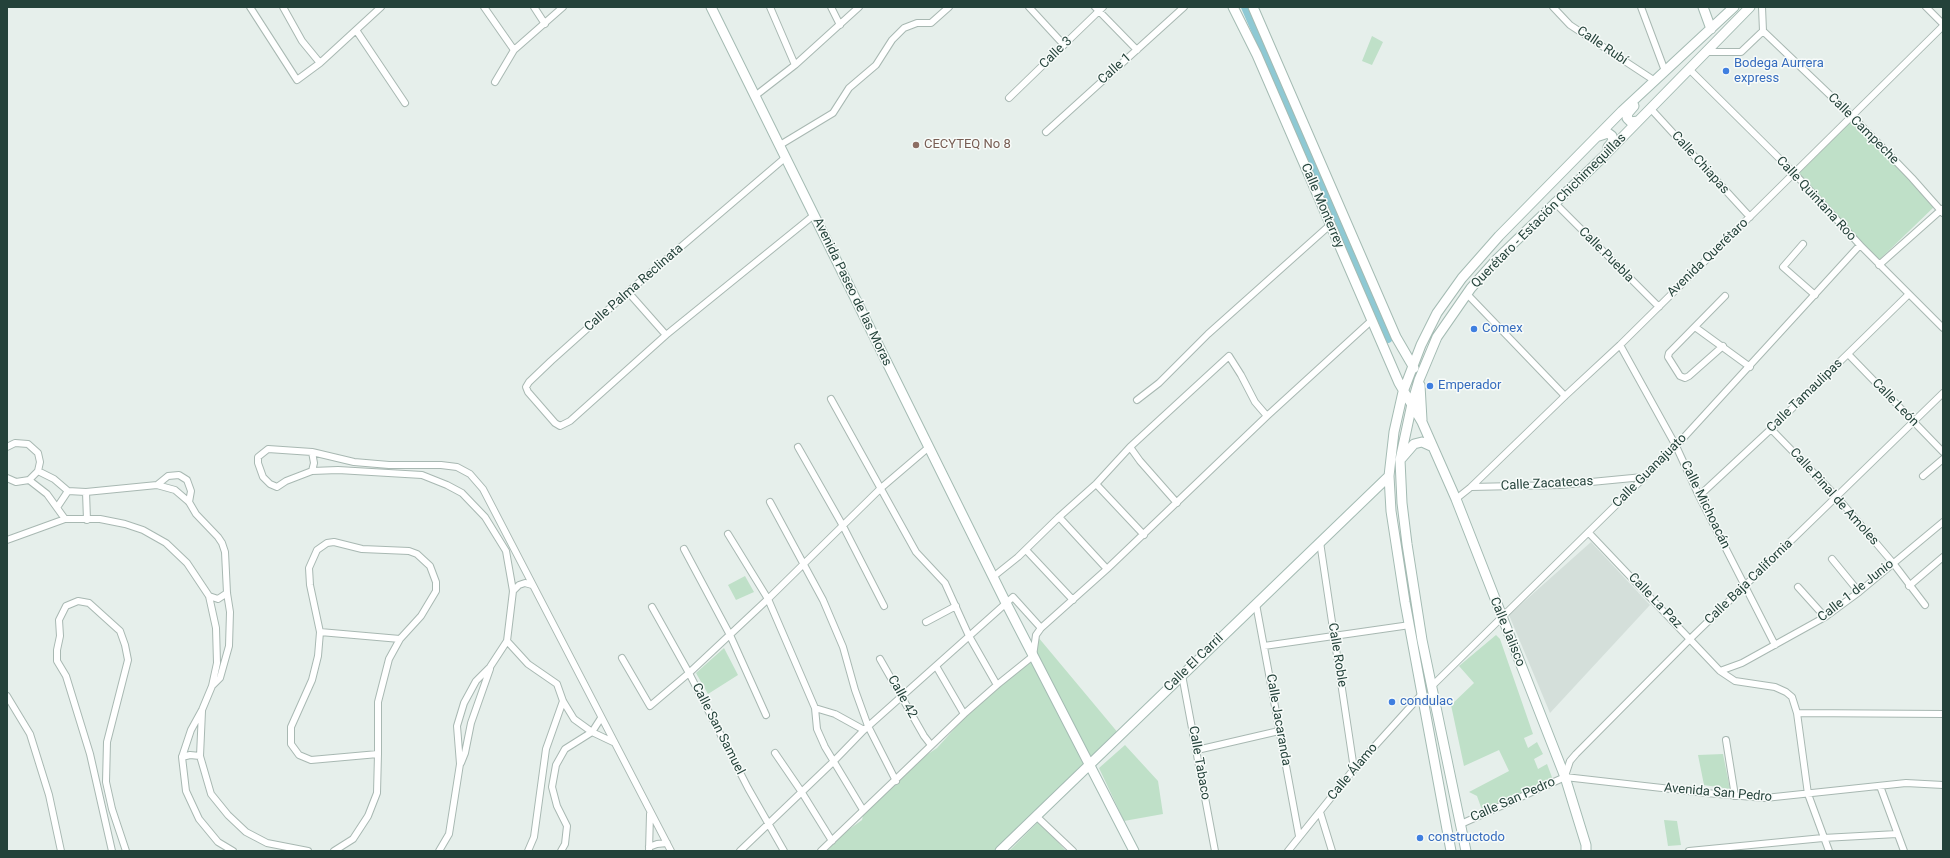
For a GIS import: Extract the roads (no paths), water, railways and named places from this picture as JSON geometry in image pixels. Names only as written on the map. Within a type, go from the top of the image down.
[{"type":"main road","name":"Avenida Paseo de las Moras","points":[[711,7],[1006,603],[1134,851]]},
{"type":"main road","name":"Calle Monterrey","points":[[1233,7],[1257,55],[1403,392],[1412,404]]},
{"type":"main road","name":"Calle Monterrey","points":[[1253,7],[1396,337],[1405,349],[1420,380]]},
{"type":"main road","points":[[1703,7],[1711,29]]},
{"type":"main road","name":"Querétaro - Estación Chichimequillas","points":[[1451,851],[1421,695],[1394,531],[1389,476],[1394,432],[1403,392],[1421,345],[1437,313],[1462,278],[1498,236],[1665,71],[1734,7]]},
{"type":"main road","name":"Querétaro - Estación Chichimequillas","points":[[1466,851],[1431,687],[1406,544],[1400,460],[1412,404],[1420,380],[1437,337],[1467,294],[1496,260],[1554,202],[1603,157],[1750,7]]},
{"type":"main road","points":[[1638,121],[1634,123],[1629,121],[1627,118],[1628,113],[1688,50]]},
{"type":"main road","points":[[1597,137],[1608,133],[1614,138],[1603,157]]},
{"type":"main road","points":[[1380,340],[1388,345],[1392,344],[1396,337]]},
{"type":"main road","points":[[1405,349],[1411,351],[1421,345]]},
{"type":"main road","name":"Calle Jalisco","points":[[1420,380],[1422,422]]},
{"type":"main road","name":"Calle Jalisco","points":[[1412,404],[1422,422],[1456,499],[1501,618],[1565,777],[1588,849]]},
{"type":"main road","points":[[1400,460],[1408,449],[1422,442],[1433,447]]},
{"type":"main road","name":"Calle El Carril","points":[[1000,851],[1389,476]]},
{"type":"street","points":[[250,7],[297,80],[320,63],[381,7]]},
{"type":"street","points":[[284,7],[302,41],[320,63]]},
{"type":"street","points":[[484,7],[514,50]]},
{"type":"street","points":[[534,7],[545,24]]},
{"type":"street","points":[[495,82],[514,50],[563,7]]},
{"type":"street","points":[[770,7],[795,66]]},
{"type":"street","points":[[831,7],[840,25]]},
{"type":"street","points":[[755,96],[795,66],[859,7]]},
{"type":"street","points":[[780,145],[833,113],[849,88],[876,65],[892,40],[904,28],[917,23],[931,23],[949,7]]},
{"type":"street","points":[[1029,7],[1064,45]]},
{"type":"street","name":"Calle 1","points":[[1046,132],[1184,7]]},
{"type":"street","name":"Calle Rubí","points":[[1553,7],[1570,25],[1655,81]]},
{"type":"street","points":[[1641,7],[1665,71]]},
{"type":"street","points":[[1705,52],[1741,52],[1763,31],[1762,7]]},
{"type":"street","points":[[1926,7],[1943,25]]},
{"type":"street","points":[[1099,8],[1137,50]]},
{"type":"street","name":"Calle 3","points":[[1009,98],[1064,45],[1099,8]]},
{"type":"street","name":"Avenida Querétaro","points":[[1471,487],[1659,307],[1943,25]]},
{"type":"street","points":[[356,30],[406,103]]},
{"type":"street","name":"Calle Campeche","points":[[1763,31],[1852,116],[1942,211]]},
{"type":"street","name":"Calle Quintana Roo","points":[[1689,69],[1794,173],[1860,246],[1943,328]]},
{"type":"street","name":"Calle Chiapas","points":[[1651,109],[1750,217]]},
{"type":"street","name":"Calle Palma Reclinata","points":[[666,336],[570,421],[560,426],[555,423],[534,400],[526,387],[528,382],[628,292],[786,157]]},
{"type":"street","name":"Calle Puebla","points":[[1554,202],[1659,307]]},
{"type":"street","points":[[1880,265],[1942,211]]},
{"type":"street","points":[[628,292],[666,336],[814,215]]},
{"type":"street","points":[[1137,400],[1159,383],[1208,334],[1330,225]]},
{"type":"street","points":[[1803,244],[1783,267],[1815,295]]},
{"type":"street","name":"Calle Guanajuato","points":[[1431,687],[1676,446],[1750,368],[1860,246]]},
{"type":"street","points":[[1467,294],[1565,396]]},
{"type":"street","name":"Calle Tamaulipas","points":[[1699,496],[1771,430],[1909,294]]},
{"type":"street","points":[[1723,346],[1685,378],[1680,376],[1668,357],[1725,296]]},
{"type":"street","points":[[821,851],[863,810],[896,781],[964,714],[1033,656],[1036,635],[1041,628],[1144,535],[1268,416],[1371,321]]},
{"type":"street","points":[[1695,327],[1723,346],[1750,368]]},
{"type":"street","name":"Calle Michoacán","points":[[1620,345],[1676,446],[1699,496],[1775,645]]},
{"type":"street","name":"Calle León","points":[[1848,354],[1943,452]]},
{"type":"street","points":[[993,577],[1026,550],[1059,517],[1096,484],[1130,447],[1229,356],[1255,402],[1268,416]]},
{"type":"street","name":"Calle Baja California","points":[[1565,777],[1570,761],[1691,638],[1943,393]]},
{"type":"street","points":[[831,399],[916,552],[945,583],[969,636],[997,685]]},
{"type":"street","name":"Calle Pinal de Amoles","points":[[1771,430],[1837,497],[1893,563],[1909,586],[1925,605]]},
{"type":"street","points":[[7,447],[20,442],[32,446],[40,457],[38,471],[29,480],[20,482],[8,480]]},
{"type":"street","points":[[798,447],[843,526],[884,606]]},
{"type":"street","points":[[622,658],[650,706],[689,673],[730,635],[881,488],[929,447]]},
{"type":"street","points":[[1130,447],[1140,461],[1178,503]]},
{"type":"street","points":[[439,851],[449,834],[460,764],[457,726],[464,703],[476,681],[490,667],[507,641],[513,591],[506,551],[485,517],[462,493],[422,475],[338,470],[312,471],[286,481],[277,487],[270,484],[263,477],[258,463],[258,457],[268,449],[312,452],[354,462],[389,465],[441,464],[457,467],[470,474],[482,489],[671,851]]},
{"type":"street","points":[[312,452],[314,464],[312,471]]},
{"type":"street","points":[[1923,476],[1943,459]]},
{"type":"street","points":[[38,471],[54,479],[68,491],[86,492],[157,485],[175,490],[189,502],[196,514],[222,543],[225,552],[226,593],[230,612],[229,646],[220,678],[212,686]]},
{"type":"street","points":[[157,485],[168,476],[179,475],[187,480],[191,491],[189,502]]},
{"type":"street","name":"Calle Zacatecas","points":[[1471,487],[1560,485],[1643,477]]},
{"type":"street","points":[[29,480],[47,494],[58,506],[65,519]]},
{"type":"street","points":[[1096,484],[1144,535]]},
{"type":"street","points":[[1456,499],[1471,487]]},
{"type":"street","points":[[58,506],[68,491]]},
{"type":"street","points":[[86,492],[87,520]]},
{"type":"street","points":[[770,502],[823,600],[843,647],[866,728],[896,781]]},
{"type":"street","points":[[1059,517],[1107,569]]},
{"type":"street","points":[[7,540],[65,519],[100,519],[125,524],[142,530],[166,543],[187,563],[209,596],[216,628],[217,663],[212,686],[202,710],[190,730],[182,757],[186,791],[199,819],[218,842],[233,851]]},
{"type":"street","name":"Calle 1 de Junio","points":[[1720,671],[1742,663],[1825,617],[1859,592],[1943,522]]},
{"type":"street","name":"Calle La Paz","points":[[1589,533],[1691,638],[1720,671]]},
{"type":"street","points":[[728,534],[768,599],[814,708],[817,729],[833,762],[863,810]]},
{"type":"street","points":[[334,851],[353,838],[368,816],[377,793],[378,754],[378,702],[390,659],[400,639],[422,616],[436,591],[436,582],[430,566],[417,554],[408,551],[362,548],[334,542],[327,543],[317,550],[308,568],[320,632],[318,656],[312,680],[291,727],[291,744],[299,755],[310,760],[378,754]]},
{"type":"street","name":"Calle Roble","points":[[1320,542],[1354,769]]},
{"type":"street","points":[[684,549],[730,635],[766,715]]},
{"type":"street","points":[[1026,550],[1073,600]]},
{"type":"street","points":[[1909,586],[1943,557]]},
{"type":"street","points":[[1832,559],[1859,592]]},
{"type":"street","points":[[513,591],[519,585],[525,583],[532,585]]},
{"type":"street","points":[[1798,586],[1825,617]]},
{"type":"street","points":[[209,596],[218,599],[226,593]]},
{"type":"street","points":[[740,851],[833,762],[866,728],[1013,597],[1041,628]]},
{"type":"street","points":[[112,851],[90,754],[66,676],[57,661],[57,650],[60,636],[59,620],[66,606],[78,601],[89,603],[120,631],[128,660],[107,742],[106,782],[112,809],[126,851]]},
{"type":"street","name":"Calle Jacaranda","points":[[1256,604],[1299,836]]},
{"type":"street","points":[[926,622],[956,606]]},
{"type":"street","name":"Calle San Samuel","points":[[652,607],[689,673],[768,824],[784,851]]},
{"type":"street","points":[[1264,646],[1410,625]]},
{"type":"street","points":[[320,632],[400,639]]},
{"type":"street","points":[[507,641],[528,664],[557,684],[563,701],[574,719],[592,732],[613,742]]},
{"type":"street","name":"Calle 42","points":[[880,659],[924,736],[931,745]]},
{"type":"street","points":[[936,666],[964,714]]},
{"type":"street","points":[[460,764],[465,753],[471,723],[490,667]]},
{"type":"street","points":[[1720,671],[1735,681],[1775,687],[1786,692],[1792,697],[1797,713],[1808,794],[1829,851]]},
{"type":"street","name":"Calle Tabaco","points":[[1182,675],[1197,750],[1214,851]]},
{"type":"street","name":"Calle Álamo","points":[[1288,851],[1354,769],[1421,695]]},
{"type":"street","points":[[7,696],[30,734],[49,795],[61,851]]},
{"type":"street","points":[[528,851],[534,837],[546,749],[563,701]]},
{"type":"street","points":[[814,708],[835,714],[866,728]]},
{"type":"street","points":[[202,710],[200,756],[212,794],[228,815],[246,832],[267,843],[308,851]]},
{"type":"street","points":[[1797,713],[1943,714]]},
{"type":"street","points":[[561,851],[566,844],[567,826],[557,806],[552,787],[556,765],[565,749],[592,732],[601,718]]},
{"type":"street","points":[[1197,750],[1279,731]]},
{"type":"street","points":[[1726,740],[1735,796]]},
{"type":"street","points":[[775,753],[832,841]]},
{"type":"street","points":[[182,757],[190,755],[200,756]]},
{"type":"street","name":"Avenida San Pedro","points":[[1565,777],[1765,798],[1906,783],[1943,785]]},
{"type":"street","name":"Calle San Pedro","points":[[1461,824],[1565,777]]},
{"type":"street","points":[[1880,786],[1904,851]]},
{"type":"street","points":[[649,849],[650,812]]},
{"type":"street","points":[[1320,812],[1332,851]]},
{"type":"street","points":[[1036,816],[1073,851]]},
{"type":"street","points":[[1689,851],[1823,838],[1897,834]]},
{"type":"street","points":[[649,849],[657,844],[667,843]]},
{"type":"waterway","points":[[1245,7],[1388,339]]},
{"type":"place","name":"Bodega Aurrera express","points":[[1726,71]]},
{"type":"place","name":"CECYTEQ No 8","points":[[916,145]]},
{"type":"place","name":"Comex","points":[[1474,329]]},
{"type":"place","name":"Emperador","points":[[1430,386]]},
{"type":"place","name":"condulac","points":[[1392,702]]},
{"type":"place","name":"constructodo","points":[[1420,838]]}]
